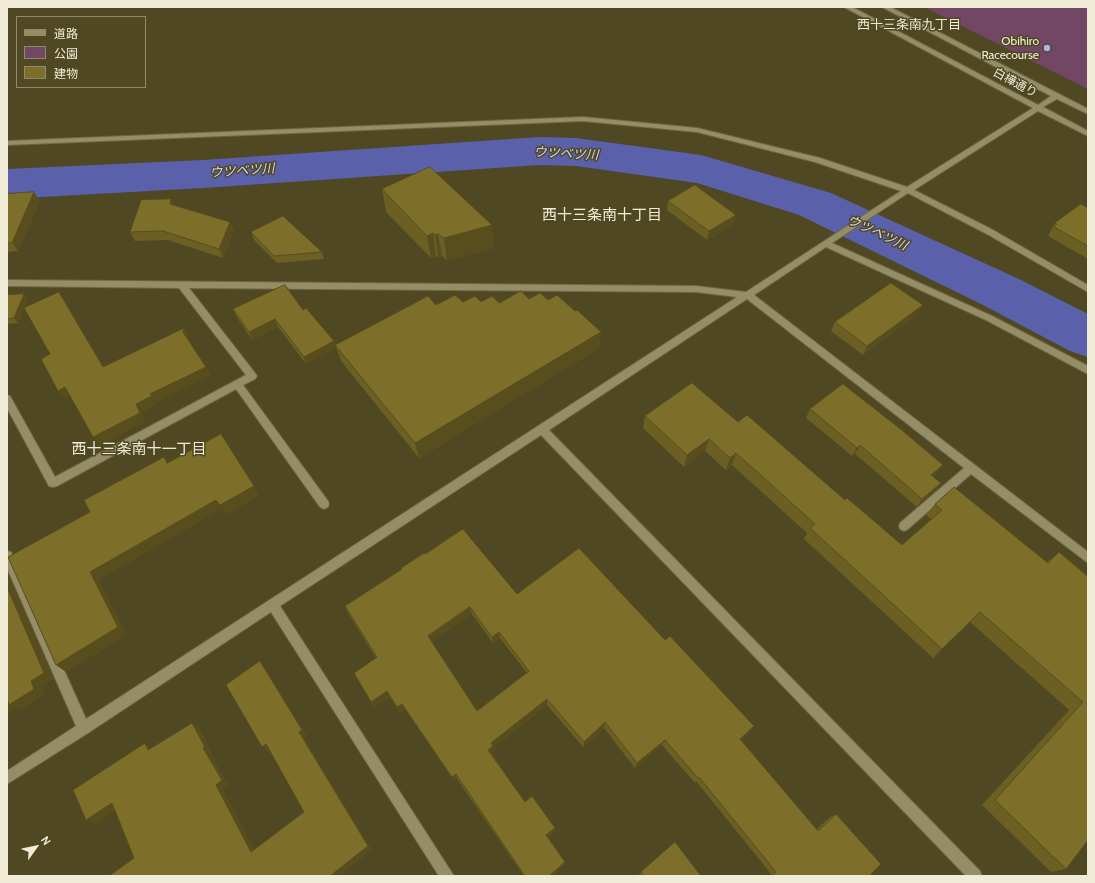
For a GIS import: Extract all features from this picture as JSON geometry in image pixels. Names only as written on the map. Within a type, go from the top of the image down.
[{"type":"street","name":"白樺通り","points":[[847,7],[1088,134]]},
{"type":"street","name":"白樺通り","points":[[885,7],[1088,112]]},
{"type":"street","points":[[7,778],[543,430],[908,190],[1056,96]]},
{"type":"street","points":[[7,143],[583,119],[632,122],[697,130],[818,160],[908,190],[990,232],[1088,289]]},
{"type":"street","points":[[826,244],[989,318],[1088,370]]},
{"type":"street","points":[[7,283],[696,289],[748,296],[1088,558]]},
{"type":"street","points":[[7,399],[53,483],[252,376],[182,285]]},
{"type":"street","points":[[237,384],[324,504]]},
{"type":"street","points":[[543,430],[974,876]]},
{"type":"street","points":[[904,526],[971,468]]},
{"type":"street","points":[[7,556],[84,729]]},
{"type":"street","points":[[273,605],[447,876]]},
{"type":"green space","name":"Obihiro Racecourse","points":[[924,7],[1088,7],[1088,89]]},
{"type":"building","points":[[430,167],[492,225],[444,238],[433,233],[427,236],[382,189]]},
{"type":"building","points":[[695,185],[736,215],[709,231],[668,201]]},
{"type":"building","points":[[34,192],[12,243],[7,243],[7,194]]},
{"type":"building","points":[[171,199],[170,204],[230,222],[219,249],[163,231],[130,232],[141,200]]},
{"type":"building","points":[[1081,204],[1088,208],[1088,246],[1054,227],[1057,224],[1055,223]]},
{"type":"building","points":[[283,216],[322,252],[274,256],[251,232]]},
{"type":"building","points":[[891,283],[923,305],[867,346],[835,322]]},
{"type":"building","points":[[285,285],[303,310],[306,308],[334,341],[304,357],[275,319],[249,332],[233,309]]},
{"type":"building","points":[[521,291],[529,299],[540,293],[548,300],[557,295],[575,311],[577,310],[601,332],[415,443],[335,345],[428,296],[436,305],[455,295],[463,302],[475,296],[481,302],[492,296],[499,303]]},
{"type":"building","points":[[59,292],[103,367],[184,328],[183,332],[206,367],[150,394],[152,396],[136,404],[140,413],[93,437],[65,387],[58,391],[41,359],[50,354],[24,308]]},
{"type":"building","points":[[24,294],[14,318],[7,319],[7,295]]},
{"type":"building","points":[[692,383],[738,422],[747,415],[845,500],[847,498],[902,545],[942,510],[935,504],[954,487],[1048,563],[1059,552],[1087,576],[1088,575],[1088,840],[1066,869],[995,800],[1083,702],[980,612],[942,649],[810,528],[815,524],[736,453],[730,458],[709,439],[687,455],[645,416]]},
{"type":"building","points":[[843,384],[903,431],[943,465],[931,475],[941,483],[922,499],[860,445],[857,448],[810,409]]},
{"type":"building","points":[[221,434],[254,486],[220,505],[216,500],[90,572],[118,627],[56,665],[8,557],[90,512],[84,500],[164,457],[167,463]]},
{"type":"building","points":[[463,529],[517,594],[579,548],[665,640],[670,636],[754,726],[740,739],[818,831],[836,814],[881,864],[871,874],[873,876],[772,876],[776,872],[699,777],[698,778],[665,740],[637,763],[605,722],[584,742],[547,699],[491,743],[493,746],[488,750],[525,802],[532,796],[555,828],[546,835],[565,862],[549,876],[525,876],[456,774],[452,777],[402,704],[397,707],[387,691],[371,702],[354,673],[377,657],[345,606],[424,553],[425,554]],"holes":[[[470,607],[492,637],[499,632],[529,671],[477,711],[428,636]]]},
{"type":"building","points":[[7,587],[44,673],[31,681],[34,689],[9,705],[7,701]]},
{"type":"building","points":[[260,661],[302,730],[299,732],[368,846],[330,876],[109,876],[134,858],[112,803],[86,820],[73,790],[145,743],[148,750],[192,723],[205,747],[203,748],[222,780],[216,785],[251,852],[304,812],[266,744],[262,747],[226,685]]},
{"type":"building","points":[[675,842],[701,876],[642,876],[643,875],[641,872]]},
{"type":"waterway","name":"ウツベツ川","points":[[7,184],[203,174],[539,151],[576,152],[701,169],[815,204],[1001,292],[1088,337]]},
{"type":"waterway","points":[[1030,326],[1042,313]]},
{"type":"place","name":"Obihiro Racecourse","points":[[1047,48]]},
{"type":"district","name":"西十三条南九丁目","points":[[909,25]]},
{"type":"district","name":"西十三条南十丁目","points":[[602,216]]},
{"type":"district","name":"西十三条南十一丁目","points":[[139,450]]}]
